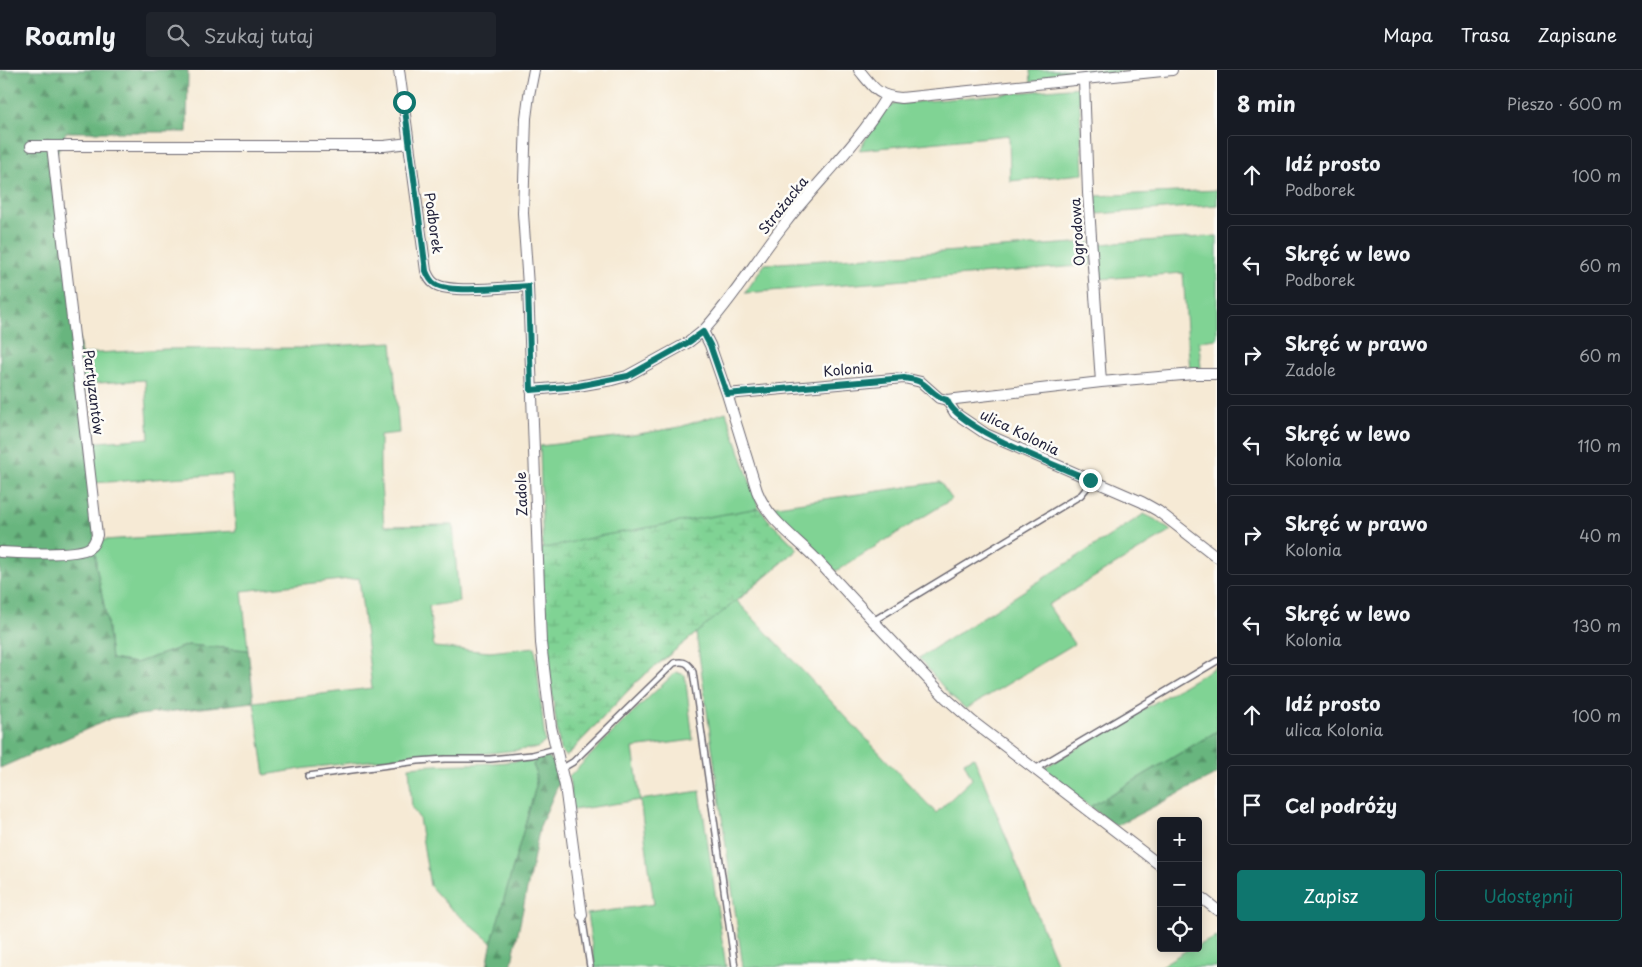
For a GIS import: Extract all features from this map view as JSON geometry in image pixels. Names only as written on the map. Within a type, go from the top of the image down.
[{"type":"street","name":"Podborek","points":[[399,70],[426,271],[430,280],[435,284],[450,288],[528,286]]},
{"type":"street","name":"Zadole","points":[[534,70],[529,95],[523,213],[528,286],[541,644],[551,727],[566,786],[582,915]]},
{"type":"street","points":[[860,70],[878,91],[886,97],[901,98],[1172,70]]},
{"type":"street","name":"Ogrodowa","points":[[1084,80],[1088,193],[1101,382]]},
{"type":"street","name":"Strażacka","points":[[703,332],[718,315],[787,220],[874,117],[886,97]]},
{"type":"street","points":[[31,146],[384,146],[410,143]]},
{"type":"street","name":"Partyzantów","points":[[0,552],[38,554],[84,550],[95,543],[97,535],[52,146]]},
{"type":"street","points":[[531,390],[578,386],[628,376],[689,342],[703,332],[710,345],[727,394],[757,491],[769,514],[803,546],[946,698],[972,721],[1157,863]]},
{"type":"street","points":[[947,400],[1101,382],[1194,374],[1217,374]]},
{"type":"street","name":"Kolonia","points":[[727,394],[904,378],[921,382],[939,398],[947,400]]},
{"type":"street","name":"ulica Kolonia","points":[[947,400],[955,413],[986,434],[1142,502],[1158,511],[1211,554],[1217,556]]},
{"type":"street","points":[[1202,898],[1217,910]]},
{"type":"lane","points":[[873,621],[1081,494],[1086,489],[1090,480]]},
{"type":"lane","points":[[1035,769],[1217,661]]},
{"type":"lane","points":[[561,769],[572,762],[674,662],[686,662],[691,667],[694,672],[735,967]]},
{"type":"lane","points":[[308,776],[418,761],[490,759],[532,755],[555,748]]},
{"type":"lane","points":[[582,915],[590,967]]},
{"type":"green space","points":[[0,70],[188,70],[187,132],[66,132],[55,158],[81,354],[92,483],[96,565],[107,621],[111,659],[136,663],[188,645],[248,650],[254,702],[112,718],[0,768]]},
{"type":"green space","points":[[1030,70],[1137,70],[1031,82]]},
{"type":"green space","points":[[1079,87],[1083,174],[1010,181],[1009,135],[859,150],[884,110],[895,104]]},
{"type":"green space","points":[[1217,190],[1217,205],[1097,214],[1096,196]]},
{"type":"green space","points":[[1217,236],[1217,339],[1199,341],[1201,369],[1190,371],[1183,273],[1101,279],[1100,244]]},
{"type":"green space","points":[[1090,242],[1091,265],[745,293],[765,264]]},
{"type":"green space","points":[[392,342],[399,433],[380,435],[380,470],[384,526],[453,525],[459,602],[429,606],[434,647],[490,652],[535,647],[545,742],[537,748],[480,754],[445,752],[307,768],[265,775],[254,702],[372,688],[359,578],[242,591],[248,650],[188,645],[136,663],[111,659],[107,621],[96,565],[95,543],[104,540],[236,531],[232,474],[92,483],[86,443],[149,438],[145,380],[83,384],[81,354],[165,349],[303,348]]},
{"type":"green space","points":[[726,412],[759,508],[771,523],[798,549],[737,601],[936,813],[972,779],[964,762],[974,757],[1058,967],[743,967],[696,633],[637,681],[566,757],[557,727],[545,642],[540,446],[633,435],[680,427]]},
{"type":"green space","points":[[940,482],[952,499],[836,571],[770,507]]},
{"type":"green space","points":[[759,508],[771,523],[798,549],[637,681],[566,757],[560,750],[545,642],[541,549],[600,536]]},
{"type":"green space","points":[[1144,514],[1158,521],[1171,531],[1048,605],[1074,644],[966,709],[949,694],[919,658]]},
{"type":"green space","points":[[1217,666],[1217,731],[1090,807],[1042,769]]},
{"type":"green space","points":[[676,672],[685,675],[693,740],[633,748],[640,800],[573,810],[569,777],[629,716]]},
{"type":"green space","points":[[1217,731],[1217,774],[1116,826],[1090,807]]},
{"type":"green space","points":[[546,756],[551,759],[557,769],[559,783],[540,826],[511,967],[487,967],[492,941],[536,786],[536,772],[533,765],[538,757]]},
{"type":"green space","points":[[538,757],[533,765],[536,772],[536,786],[492,943],[448,906],[430,886],[419,818],[412,808],[409,767],[506,762]]},
{"type":"green space","points":[[700,791],[726,967],[595,967],[587,914],[654,904],[640,800]]},
{"type":"green space","points":[[1217,937],[1217,967],[1159,967],[1183,952],[1202,952],[1202,943]]},
{"type":"route","points":[[404,102],[426,271],[430,280],[435,284],[450,288],[528,286],[531,390],[578,386],[628,376],[689,342],[703,332],[710,345],[727,394],[904,378],[914,380],[921,382],[939,398],[947,400],[955,413],[986,434],[1090,480]]}]
